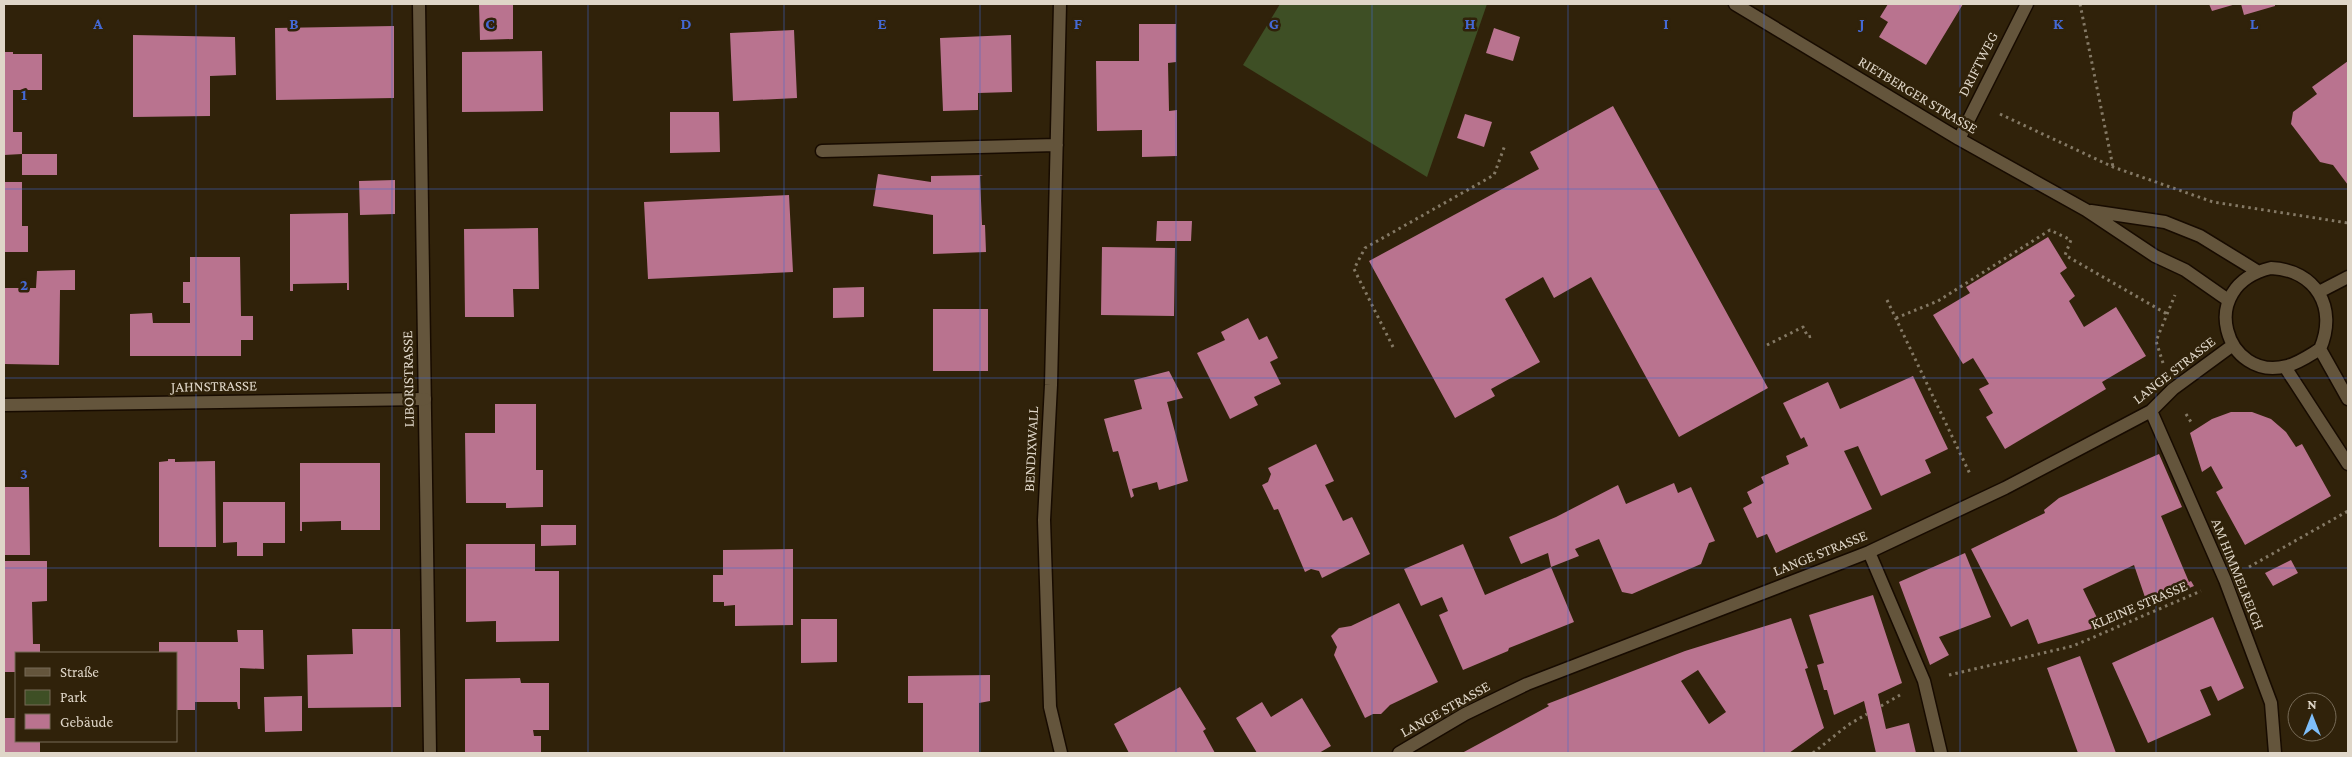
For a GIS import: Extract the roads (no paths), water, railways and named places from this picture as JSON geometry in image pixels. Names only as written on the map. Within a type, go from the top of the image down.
[{"type":"street","name":"LIBORISTRASSE","points":[[420,4],[430,753]]},
{"type":"street","name":"BENDIXWALL","points":[[1060,4],[1051,385],[1044,520],[1050,707],[1061,753]]},
{"type":"street","name":"RIETBERGER STRASSE","points":[[1735,4],[1959,139],[2086,210],[2155,256],[2185,270],[2228,300]]},
{"type":"street","name":"DRIFTWEG","points":[[1959,139],[2027,4]]},
{"type":"street","points":[[822,151],[1057,145]]},
{"type":"street","name":"RIETBERGER STRASSE","points":[[2086,210],[2165,222],[2200,236],[2257,271]]},
{"type":"street","points":[[2228,300],[2240,283],[2257,271],[2285,268],[2298,273],[2310,281],[2319,292],[2325,307],[2328,325],[2320,349],[2348,399]]},
{"type":"street","points":[[2319,292],[2348,277]]},
{"type":"street","name":"LANGE STRASSE","points":[[2228,300],[2226,323],[2233,345],[2243,356],[2256,364],[2270,368],[2285,367],[2300,362],[2320,349]]},
{"type":"street","name":"LANGE STRASSE","points":[[1399,753],[1465,714],[1527,684],[1869,552],[1982,500],[2151,412],[2172,390],[2233,345]]},
{"type":"street","points":[[2285,367],[2348,464]]},
{"type":"street","name":"JAHNSTRASSE","points":[[4,405],[424,398]]},
{"type":"street","name":"AM HIMMELREICH","points":[[2151,412],[2225,580],[2271,703],[2275,753]]},
{"type":"street","points":[[1869,552],[1924,681],[1941,753]]}]
